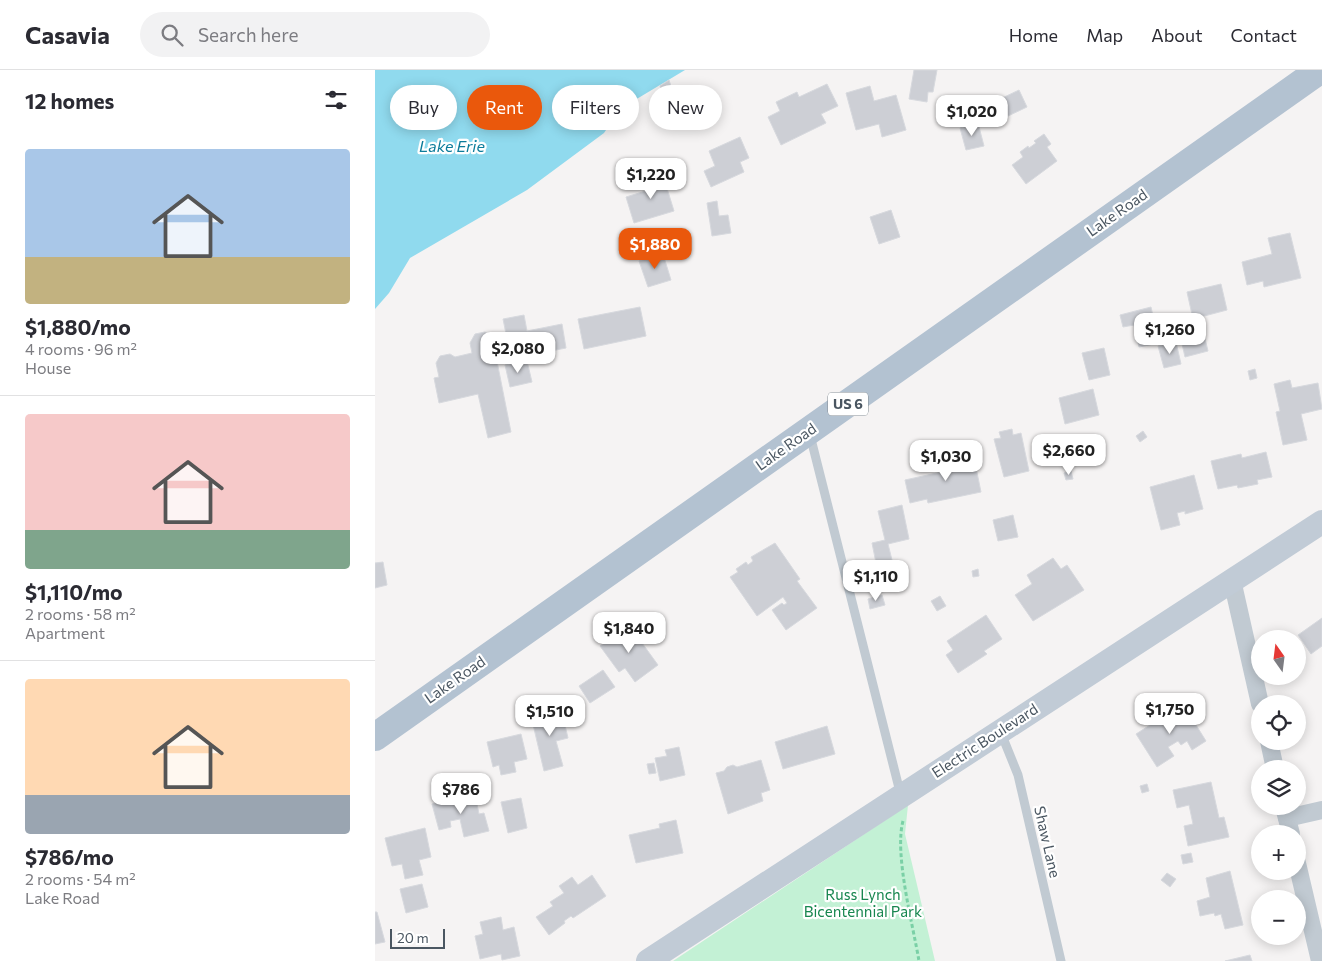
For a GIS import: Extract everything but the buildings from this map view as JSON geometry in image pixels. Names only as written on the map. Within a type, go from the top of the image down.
[{"type":"main road","name":"Lake Road","points":[[375,737],[1320,70]]},
{"type":"street","name":"Electric Boulevard","points":[[648,961],[1322,522]]},
{"type":"street","points":[[1232,580],[1258,695]]},
{"type":"street","points":[[1287,819],[1322,810]]},
{"type":"street","points":[[1301,880],[1320,961]]},
{"type":"lane","points":[[809,430],[901,796]]},
{"type":"lane","name":"Shaw Lane","points":[[999,731],[1018,775],[1061,961]]},
{"type":"path","points":[[901,796],[904,808],[900,836],[902,863],[919,961]]},
{"type":"green space","name":"Russ Lynch Bicentennial Park","points":[[908,805],[905,834],[935,961],[673,961]]},
{"type":"water","name":"Lake Erie","points":[[375,70],[685,70],[660,85],[649,85],[649,92],[639,98],[639,85],[552,85],[552,130],[606,130],[604,133],[527,190],[410,258],[389,293],[375,309]]}]
